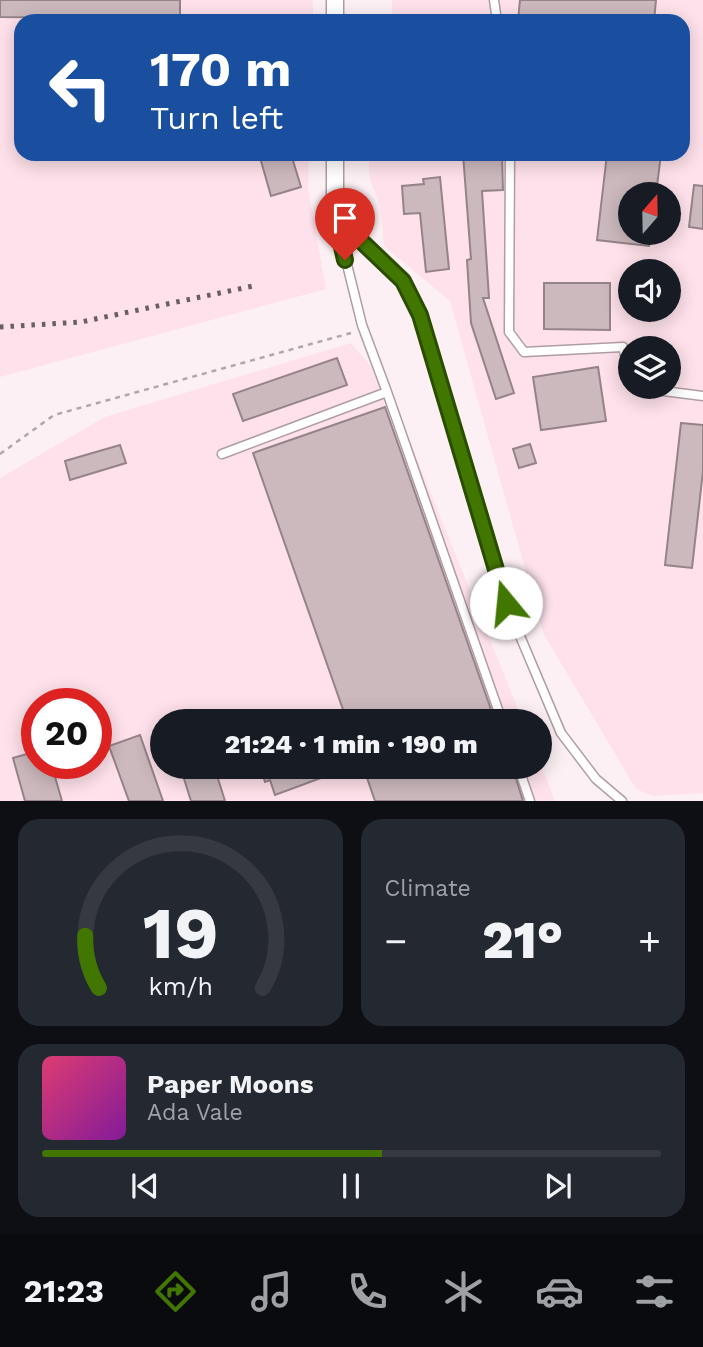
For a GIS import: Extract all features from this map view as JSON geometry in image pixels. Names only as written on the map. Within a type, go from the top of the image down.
[{"type":"street","points":[[335,161],[335,216]]},
{"type":"lane","points":[[510,161],[509,332],[524,352],[618,347]]},
{"type":"lane","points":[[335,216],[362,325],[498,709]]},
{"type":"lane","points":[[335,216],[403,281],[420,315],[511,615],[561,733],[596,779],[622,801]]},
{"type":"lane","points":[[222,454],[387,392]]},
{"type":"lane","points":[[681,393],[703,396]]},
{"type":"lane","points":[[522,779],[530,801]]},
{"type":"path","points":[[0,454],[54,415],[345,336],[362,325]]},
{"type":"shaded area","points":[[0,0],[313,0],[313,14],[14,14],[14,161],[309,161],[308,189],[326,289],[0,377]]},
{"type":"shaded area","points":[[392,0],[703,0],[703,793],[653,796],[636,789],[543,633],[450,301],[384,246],[380,206],[369,177],[369,161],[690,161],[690,14],[392,14]]},
{"type":"shaded area","points":[[351,343],[387,385],[518,709],[150,709],[150,779],[546,779],[555,801],[0,801],[0,478],[105,417]]},
{"type":"building","points":[[0,0],[180,0],[180,14],[14,14],[14,17],[0,17]]},
{"type":"building","points":[[520,0],[656,0],[655,14],[519,14]]},
{"type":"building","points":[[261,161],[293,161],[301,187],[271,196]]},
{"type":"building","points":[[464,161],[502,161],[503,190],[482,191],[489,298],[483,298],[514,393],[496,399],[471,323],[467,260],[471,259]]},
{"type":"building","points":[[606,161],[660,161],[658,182],[618,182],[618,242],[597,240]]},
{"type":"building","points":[[440,177],[449,269],[426,272],[420,213],[404,214],[402,186],[424,184],[423,179]]},
{"type":"building","points":[[694,185],[703,186],[703,229],[689,227]]},
{"type":"building","points":[[544,283],[610,283],[610,330],[544,329]]},
{"type":"building","points":[[337,358],[347,385],[243,421],[233,394]]},
{"type":"building","points":[[598,367],[606,421],[541,430],[533,377]]},
{"type":"building","points":[[385,407],[491,709],[343,709],[253,453]]},
{"type":"building","points":[[681,423],[703,425],[703,471],[692,568],[665,565]]},
{"type":"building","points":[[530,444],[536,463],[519,468],[513,449]]},
{"type":"building","points":[[120,445],[126,463],[70,480],[65,461]]},
{"type":"building","points":[[140,735],[150,764],[150,779],[155,779],[163,801],[129,801],[112,754],[112,745]]},
{"type":"building","points":[[21,756],[21,779],[56,779],[62,801],[25,801],[13,758]]},
{"type":"building","points":[[184,779],[218,779],[225,801],[191,801]]},
{"type":"building","points":[[264,779],[318,779],[275,795],[270,780],[265,782]]},
{"type":"building","points":[[367,779],[516,779],[523,801],[375,801]]},
{"type":"railway","points":[[0,327],[81,322],[253,286]]},
{"type":"route","points":[[345,260],[335,216],[403,281],[420,315],[506,603]]}]
